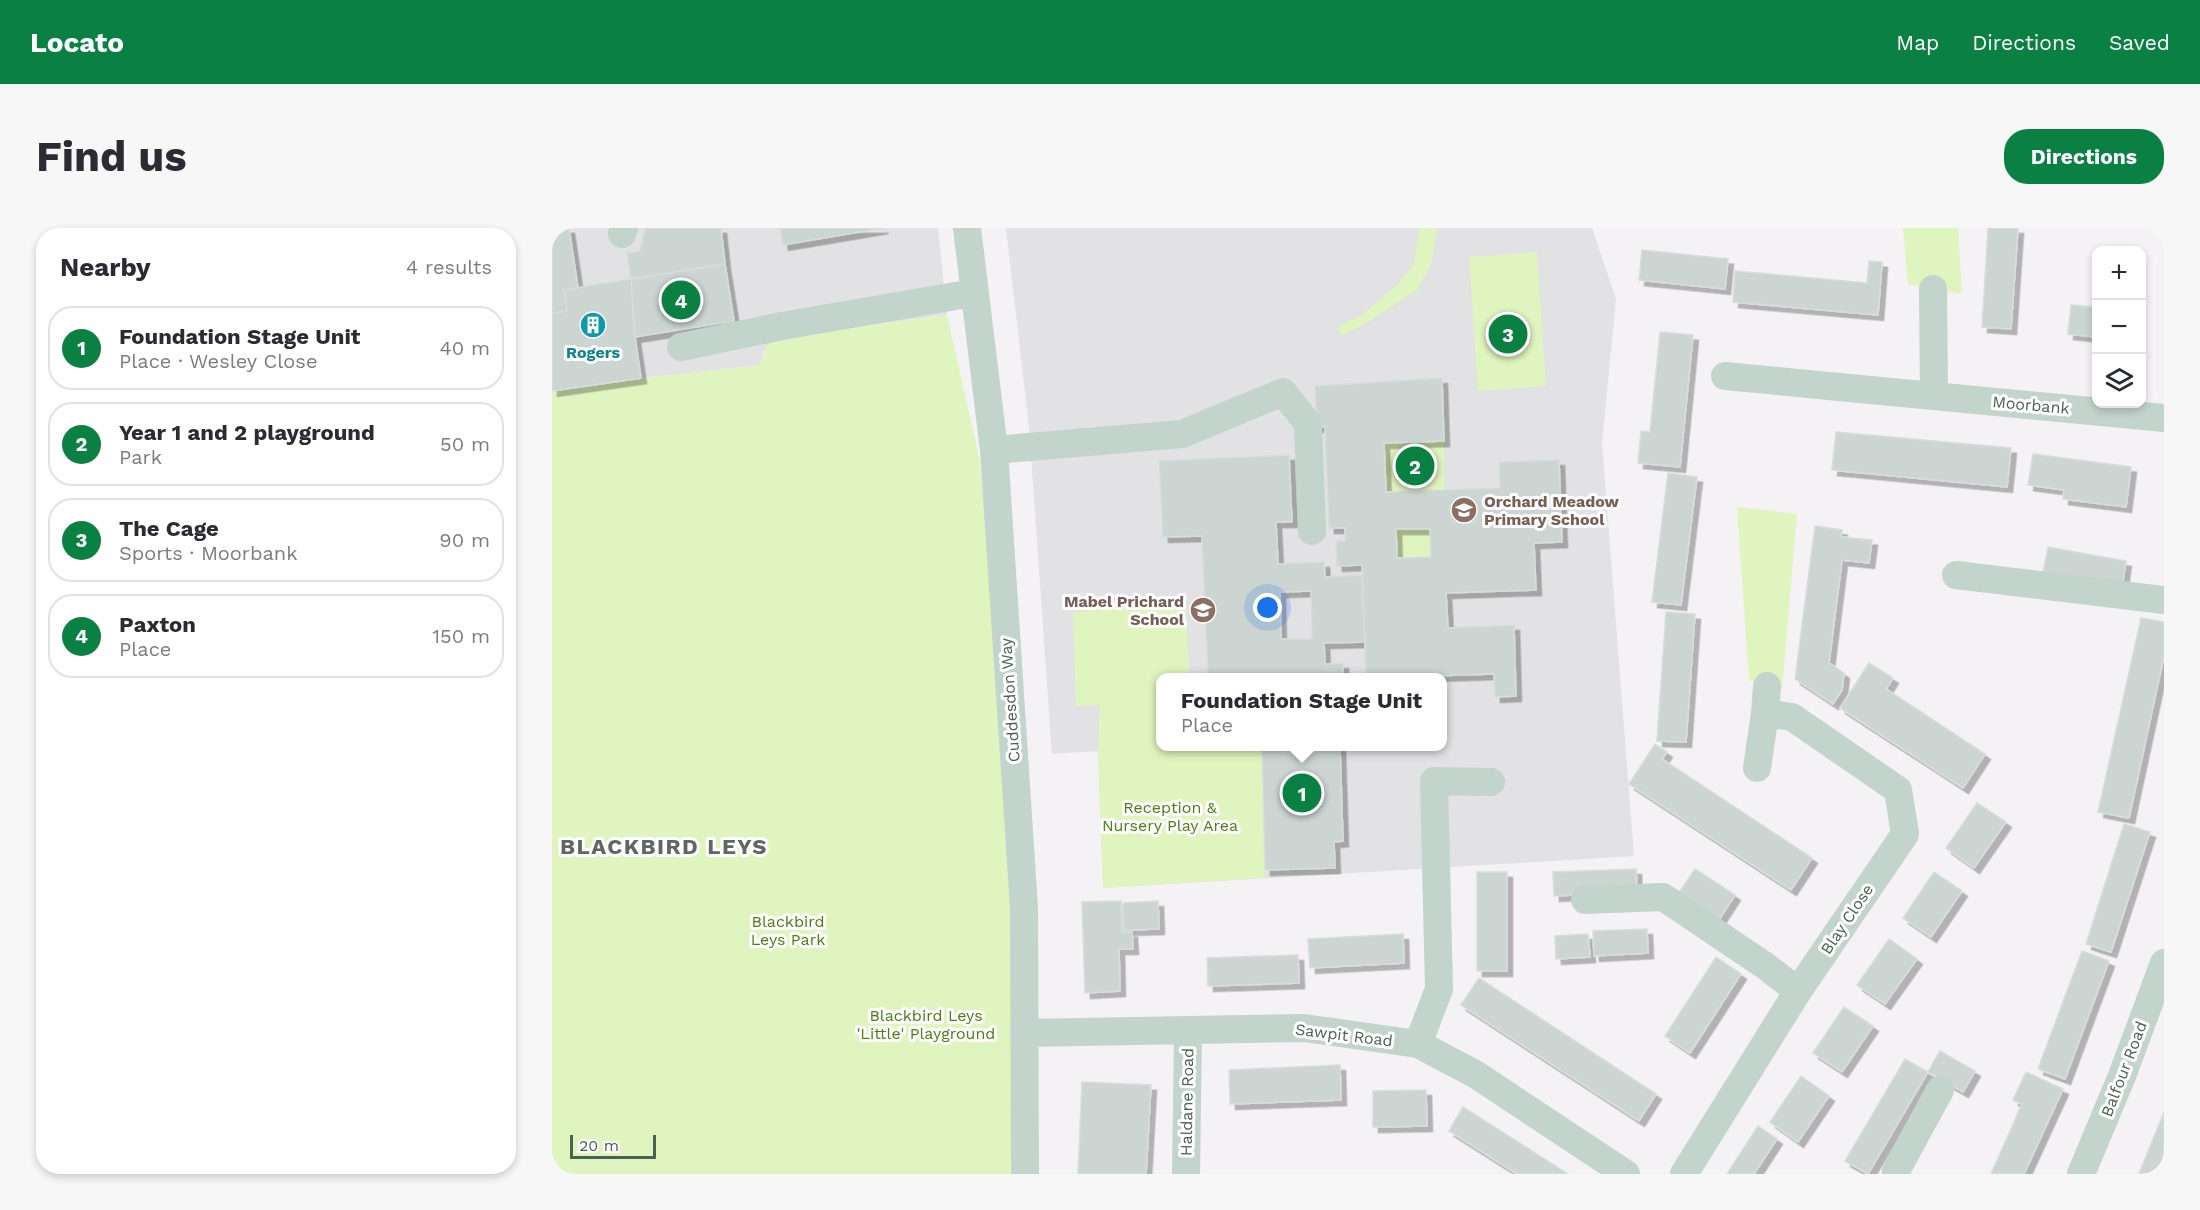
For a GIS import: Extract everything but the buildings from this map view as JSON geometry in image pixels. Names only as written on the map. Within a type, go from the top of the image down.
[{"type":"street","name":"Cuddesdon Way","points":[[967,228],[994,450],[1024,908],[1025,1174]]},
{"type":"street","points":[[1933,289],[1934,396]]},
{"type":"street","points":[[681,347],[782,326],[974,293]]},
{"type":"street","name":"Moorbank","points":[[1725,376],[2164,418]]},
{"type":"street","points":[[994,450],[1182,434],[1283,392],[1308,424],[1312,531]]},
{"type":"street","points":[[1956,575],[2164,600]]},
{"type":"street","name":"Blay Close","points":[[1684,1174],[1798,991],[1905,834],[1898,790],[1766,699],[1757,768]]},
{"type":"street","points":[[1418,1044],[1439,989],[1434,781],[1491,782]]},
{"type":"street","points":[[1585,900],[1663,897],[1764,965],[1798,991]]},
{"type":"street","name":"Balfour Road","points":[[2081,1174],[2122,1076],[2164,963]]},
{"type":"street","name":"Sawpit Road","points":[[1024,1033],[1304,1028],[1418,1044],[1475,1074],[1626,1174]]},
{"type":"street","name":"Haldane Road","points":[[1186,1174],[1188,1030]]},
{"type":"street","points":[[1897,1174],[1896,1171],[1940,1090]]},
{"type":"shaded area","points":[[552,228],[938,228],[947,315],[780,337],[764,351],[760,365],[552,388]]},
{"type":"shaded area","name":"Orchard Meadow Primary School","points":[[1006,228],[1592,228],[1616,299],[1602,443],[1634,856],[1103,888],[1098,751],[1052,754],[1029,427]]},
{"type":"green space","points":[[1420,228],[1437,228],[1431,265],[1417,290],[1342,336],[1338,327],[1363,314],[1399,283],[1414,264]]},
{"type":"green space","points":[[1903,228],[1958,228],[1962,294],[1908,284]]},
{"type":"green space","points":[[1537,252],[1546,386],[1478,391],[1469,257]]},
{"type":"green space","name":"Blackbird Leys Park","points":[[947,315],[979,456],[1024,908],[1025,1174],[552,1174],[552,388],[760,365],[768,344],[780,337]]},
{"type":"green space","points":[[1444,441],[1444,490],[1386,492],[1384,443]]},
{"type":"green space","points":[[1737,507],[1797,514],[1782,689],[1749,680]]},
{"type":"green space","points":[[1396,529],[1430,529],[1431,557],[1397,558]]},
{"type":"green space","name":"Reception & Nursery Play Area","points":[[1186,602],[1189,673],[1156,673],[1156,751],[1262,751],[1264,878],[1103,888],[1098,751],[1100,705],[1076,706],[1073,612]]},
{"type":"place","name":"Paxton","points":[[681,300]]},
{"type":"place","name":"Rogers","points":[[593,325]]},
{"type":"place","name":"The Cage","points":[[1508,334]]},
{"type":"place","name":"Year 1 and 2 playground","points":[[1415,466]]},
{"type":"place","name":"Orchard Meadow Primary School","points":[[1464,510]]},
{"type":"place","name":"Mabel Prichard School","points":[[1203,610]]},
{"type":"place","name":"Foundation Stage Unit","points":[[1302,793]]},
{"type":"district","name":"BLACKBIRD LEYS","points":[[664,846]]},
{"type":"park label","name":"Blackbird Leys 'Little' Playground","points":[[926,1024]]}]
